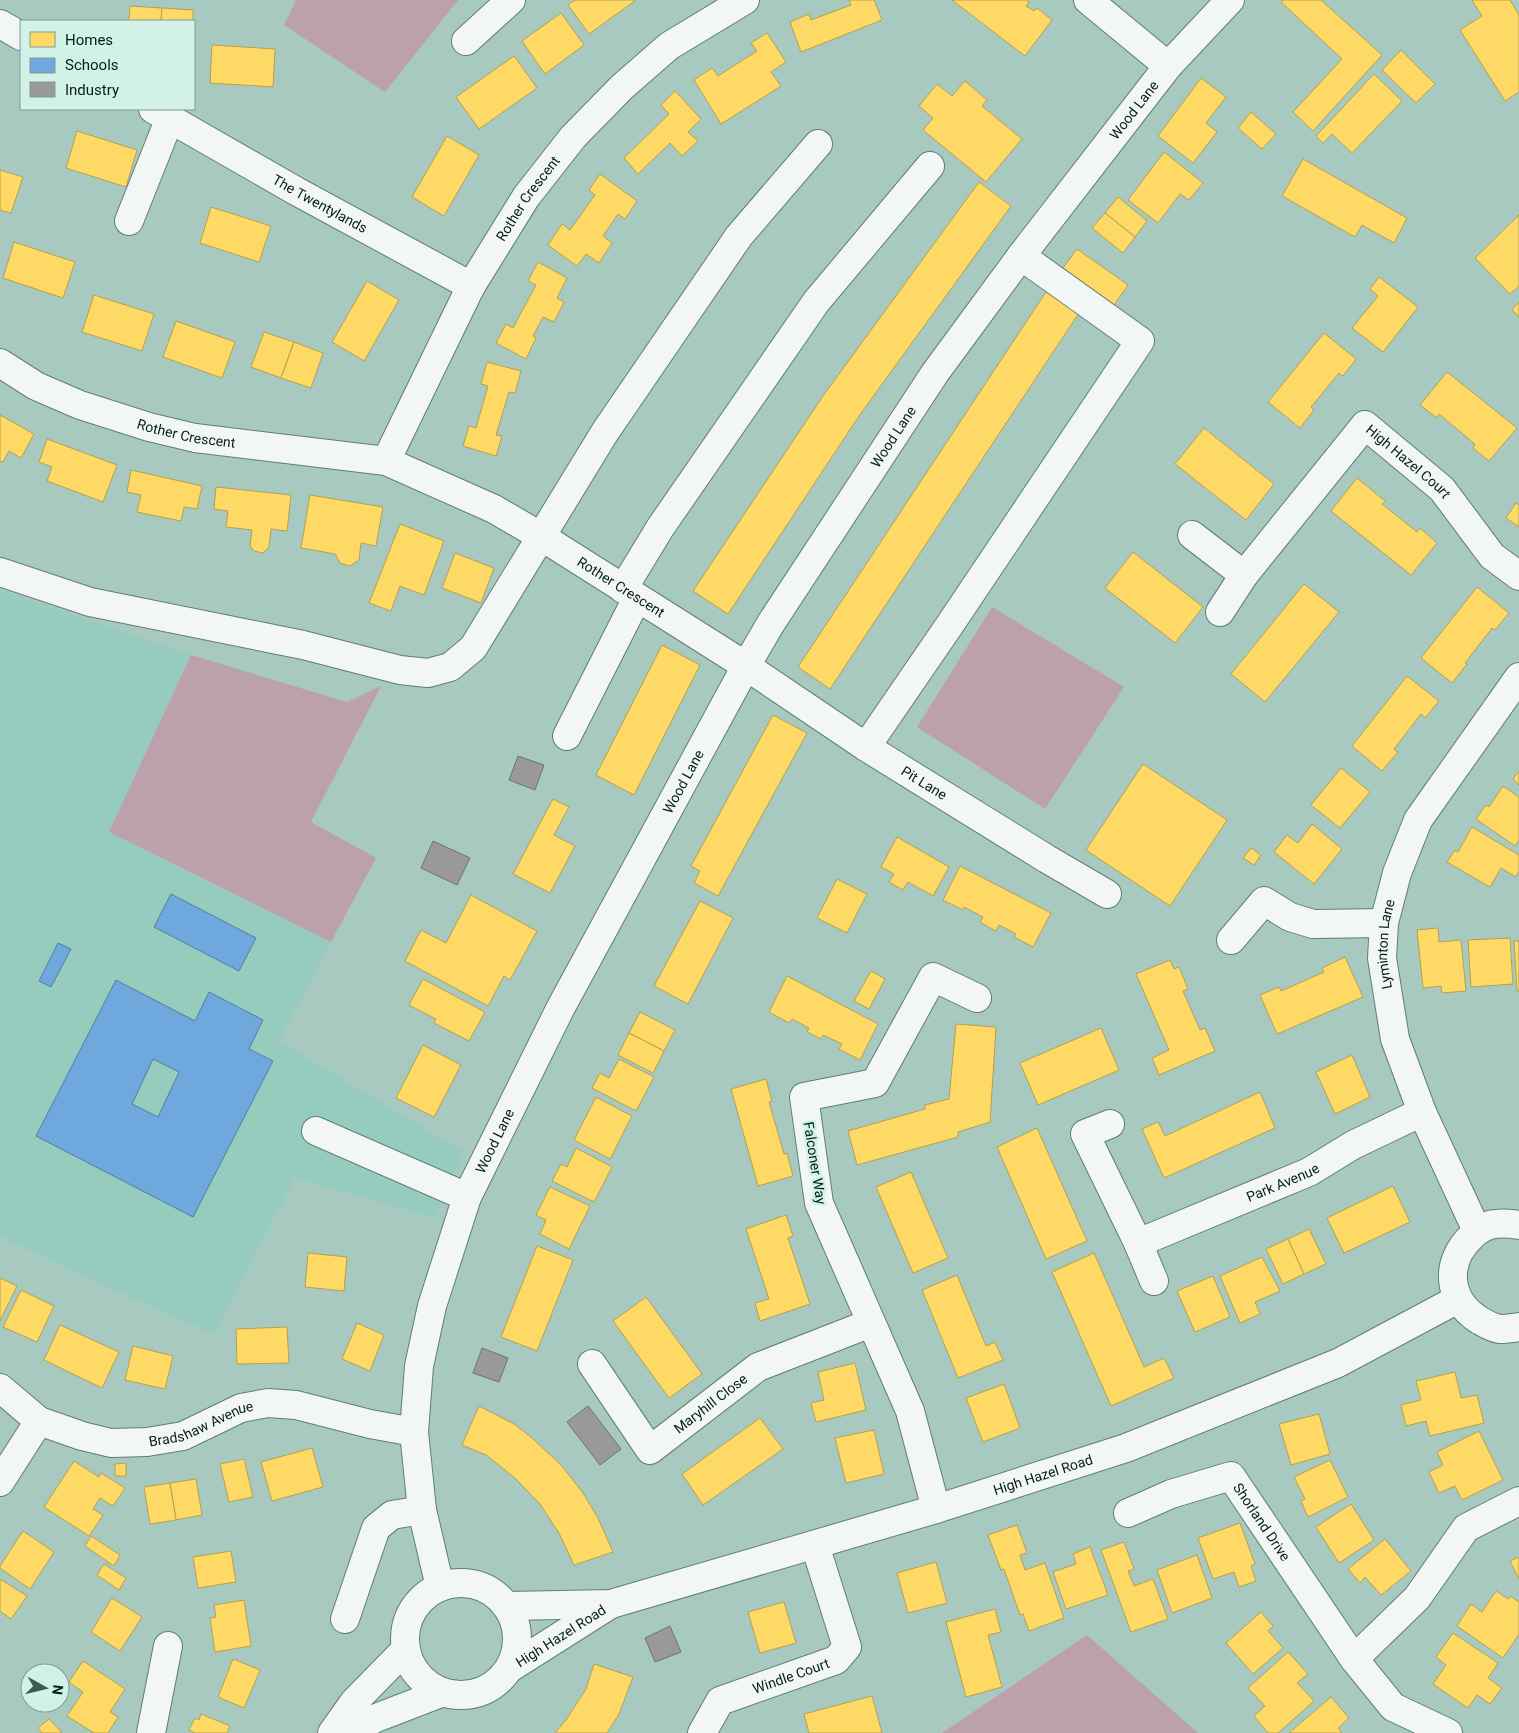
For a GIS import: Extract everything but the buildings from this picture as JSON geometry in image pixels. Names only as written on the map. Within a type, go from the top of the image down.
[{"type":"street","points":[[466,41],[510,0]]},
{"type":"street","name":"Rother Crescent","points":[[386,461],[471,286],[526,197],[572,137],[622,87],[669,46],[745,0]]},
{"type":"street","name":"Wood Lane","points":[[440,1587],[422,1510],[414,1432],[419,1366],[432,1306],[467,1197],[560,1009],[746,666],[935,373],[1021,256],[1168,66],[1230,0]]},
{"type":"street","points":[[1097,2],[1168,66]]},
{"type":"street","points":[[0,24],[20,35]]},
{"type":"street","name":"The Twentylands","points":[[129,221],[162,113],[296,192],[471,286]]},
{"type":"street","points":[[0,572],[90,602],[303,645],[400,670],[428,673],[450,667],[473,648],[605,432],[740,236],[818,144]]},
{"type":"street","points":[[567,736],[660,528],[816,302],[930,166]]},
{"type":"street","points":[[866,747],[1140,341],[1021,256]]},
{"type":"street","name":"Rother Crescent","points":[[0,363],[36,386],[80,406],[149,427],[195,438],[386,461],[494,509],[542,537],[746,666]]},
{"type":"street","name":"High Hazel Court","points":[[1220,612],[1244,575],[1365,425],[1442,489],[1492,556],[1519,576]]},
{"type":"street","points":[[1192,535],[1244,575]]},
{"type":"street","name":"Pit Lane","points":[[746,666],[866,747],[1107,894]]},
{"type":"street","name":"Lyminton Lane","points":[[1477,1231],[1422,1112],[1395,1039],[1382,958],[1384,923],[1397,873],[1418,820],[1515,690]]},
{"type":"street","points":[[1231,940],[1264,901],[1290,917],[1313,924],[1384,923]]},
{"type":"street","name":"Falconer Way","points":[[936,1509],[910,1411],[819,1202],[804,1097],[875,1083],[933,977],[977,998]]},
{"type":"street","name":"Park Avenue","points":[[1138,1243],[1309,1172],[1353,1145],[1422,1112]]},
{"type":"street","points":[[1110,1124],[1085,1134],[1138,1243],[1154,1281]]},
{"type":"street","points":[[316,1131],[467,1197]]},
{"type":"street","points":[[1519,1225],[1494,1224],[1477,1231],[1462,1245],[1457,1254],[1453,1272],[1453,1281],[1458,1299],[1467,1312],[1489,1326],[1499,1329],[1519,1328]]},
{"type":"street","name":"High Hazel Road","points":[[506,1606],[611,1604],[936,1509],[1126,1448],[1338,1363],[1458,1299]]},
{"type":"street","name":"Maryhill Close","points":[[592,1364],[650,1450],[758,1367],[871,1323]]},
{"type":"street","name":"Bradshaw Avenue","points":[[0,1388],[39,1421],[82,1436],[111,1443],[147,1442],[183,1436],[241,1408],[268,1403],[296,1405],[370,1424],[414,1432]]},
{"type":"street","points":[[0,1482],[39,1421]]},
{"type":"street","name":"Shorland Drive","points":[[1128,1512],[1171,1494],[1231,1476],[1354,1659],[1393,1707],[1448,1733]]},
{"type":"street","points":[[1354,1659],[1417,1598],[1466,1528],[1519,1500]]},
{"type":"street","points":[[345,1618],[376,1528],[392,1515],[422,1510]]},
{"type":"street","name":"Windle Court","points":[[702,1733],[720,1701],[836,1660],[847,1647],[814,1545]]},
{"type":"street","points":[[458,1583],[476,1585],[493,1593],[506,1606],[514,1620],[517,1636],[516,1653],[510,1668],[497,1683],[480,1693],[460,1696],[441,1693],[424,1683],[418,1676],[412,1668],[405,1650],[405,1630],[411,1612],[423,1597],[440,1587],[458,1583]]},
{"type":"street","name":"High Hazel Road","points":[[510,1668],[611,1604]]},
{"type":"street","points":[[151,1733],[168,1646]]},
{"type":"street","points":[[332,1733],[354,1702],[405,1650]]},
{"type":"street","points":[[348,1733],[376,1718],[441,1693]]},
{"type":"shaded area","points":[[296,0],[458,0],[385,92],[284,25]]},
{"type":"shaded area","points":[[0,590],[191,655],[109,832],[331,942],[279,1041],[463,1151],[436,1218],[295,1178],[214,1334],[77,1273],[0,1236]]},
{"type":"shaded area","points":[[992,607],[1124,687],[1045,809],[917,727]]},
{"type":"shaded area","points":[[191,655],[347,702],[381,686],[311,822],[376,858],[331,942],[109,832]]},
{"type":"shaded area","points":[[1087,1635],[1198,1733],[942,1733]]}]
